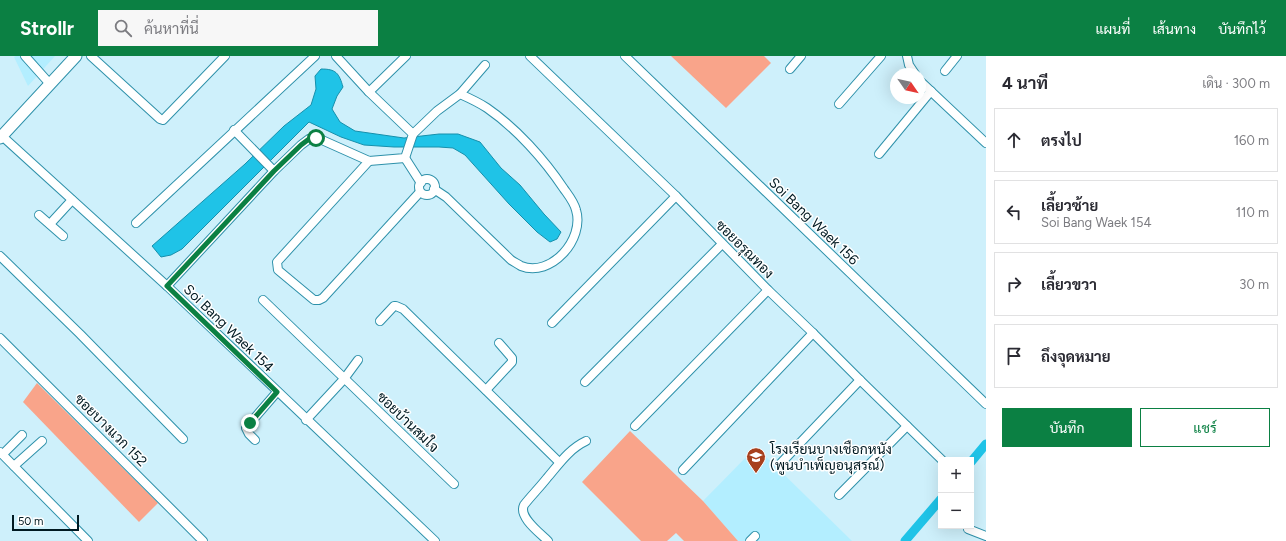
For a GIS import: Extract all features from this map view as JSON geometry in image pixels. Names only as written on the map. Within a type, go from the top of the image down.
[{"type":"main road","points":[[1,137],[76,56]]},
{"type":"street","points":[[25,56],[50,84]]},
{"type":"street","points":[[91,56],[160,119],[163,120],[225,56]]},
{"type":"street","points":[[136,223],[315,56]]},
{"type":"street","points":[[336,56],[369,92],[413,135]]},
{"type":"street","points":[[369,92],[406,56]]},
{"type":"street","name":"ซอยอรุณทอง","points":[[530,56],[676,196],[768,290],[939,457]]},
{"type":"street","name":"Soi Bang Waek 156","points":[[625,56],[986,404]]},
{"type":"street","points":[[790,69],[801,56]]},
{"type":"street","points":[[839,104],[881,56]]},
{"type":"street","points":[[907,56],[911,68]]},
{"type":"street","points":[[945,72],[957,56]]},
{"type":"street","points":[[405,158],[413,135],[437,111],[460,94],[485,65]]},
{"type":"street","points":[[926,87],[986,143]]},
{"type":"street","points":[[879,154],[931,92]]},
{"type":"street","points":[[434,189],[446,197],[511,260],[522,266],[534,268],[542,266],[558,258],[572,243],[577,233],[578,216],[576,208],[554,174],[529,145],[503,121],[487,108],[460,94]]},
{"type":"street","points":[[234,130],[267,166],[274,171]]},
{"type":"street","name":"Soi Bang Waek 154","points":[[1,137],[167,286],[306,420],[435,541]]},
{"type":"street","points":[[167,286],[274,171],[309,139],[316,138],[369,161],[405,158]]},
{"type":"street","points":[[405,158],[420,183],[420,192]]},
{"type":"street","points":[[369,161],[277,262],[278,270],[314,300],[323,298],[420,192]]},
{"type":"street","points":[[420,183],[424,180],[429,180],[434,184],[434,189],[429,195],[424,195],[420,192]]},
{"type":"street","points":[[552,323],[676,196]]},
{"type":"street","points":[[50,224],[72,200]]},
{"type":"street","points":[[39,215],[63,236]]},
{"type":"street","points":[[585,382],[722,244]]},
{"type":"street","points":[[0,256],[80,334],[183,439]]},
{"type":"street","points":[[635,426],[768,290]]},
{"type":"street","name":"ซอยบ้านสมใจ","points":[[263,300],[454,484]]},
{"type":"street","points":[[380,321],[394,306],[403,309],[559,462]]},
{"type":"street","points":[[683,470],[813,333]]},
{"type":"street","name":"ซอยบางแวก 152","points":[[0,338],[203,541]]},
{"type":"street","points":[[486,390],[512,362],[512,358],[500,343]]},
{"type":"street","points":[[306,420],[344,379],[358,360]]},
{"type":"street","points":[[781,463],[860,380]]},
{"type":"street","points":[[255,440],[246,428],[277,392]]},
{"type":"street","points":[[839,495],[907,426]]},
{"type":"street","points":[[22,436],[1,453],[88,541]]},
{"type":"street","points":[[14,466],[42,441]]},
{"type":"street","points":[[548,541],[523,515],[522,509],[559,462],[578,445],[586,441]]},
{"type":"street","points":[[968,529],[986,536]]},
{"type":"shaded area","points":[[55,56],[28,86],[14,57]]},
{"type":"shaded area","points":[[671,56],[764,56],[771,63],[726,108]]},
{"type":"shaded area","points":[[37,383],[158,503],[139,522],[23,402]]},
{"type":"shaded area","points":[[630,431],[703,501],[738,541],[684,541],[676,533],[667,541],[641,541],[582,482]]},
{"type":"shaded area","name":"โรงเรียนบางเชือกหนัง (พูนบำเพ็ญอนุสรณ์)","points":[[756,447],[852,541],[738,541],[703,501]]},
{"type":"water","points":[[321,69],[333,71],[340,78],[343,87],[337,96],[332,109],[340,122],[355,131],[404,138],[439,134],[458,134],[480,142],[501,168],[520,185],[561,232],[557,239],[550,242],[537,232],[509,204],[465,155],[453,148],[364,145],[341,137],[309,122],[182,249],[171,255],[161,257],[152,246],[245,164],[284,126],[311,105],[316,89],[315,76]]},
{"type":"waterway","points":[[974,458],[986,444]]},
{"type":"waterway","points":[[905,541],[938,502]]},
{"type":"place","name":"โรงเรียนบางเชือกหนัง (พูนบำเพ็ญอนุสรณ์)","points":[[756,474]]},
{"type":"route","points":[[250,423],[277,392],[167,286],[274,171],[301,145],[309,139],[316,138]]}]
